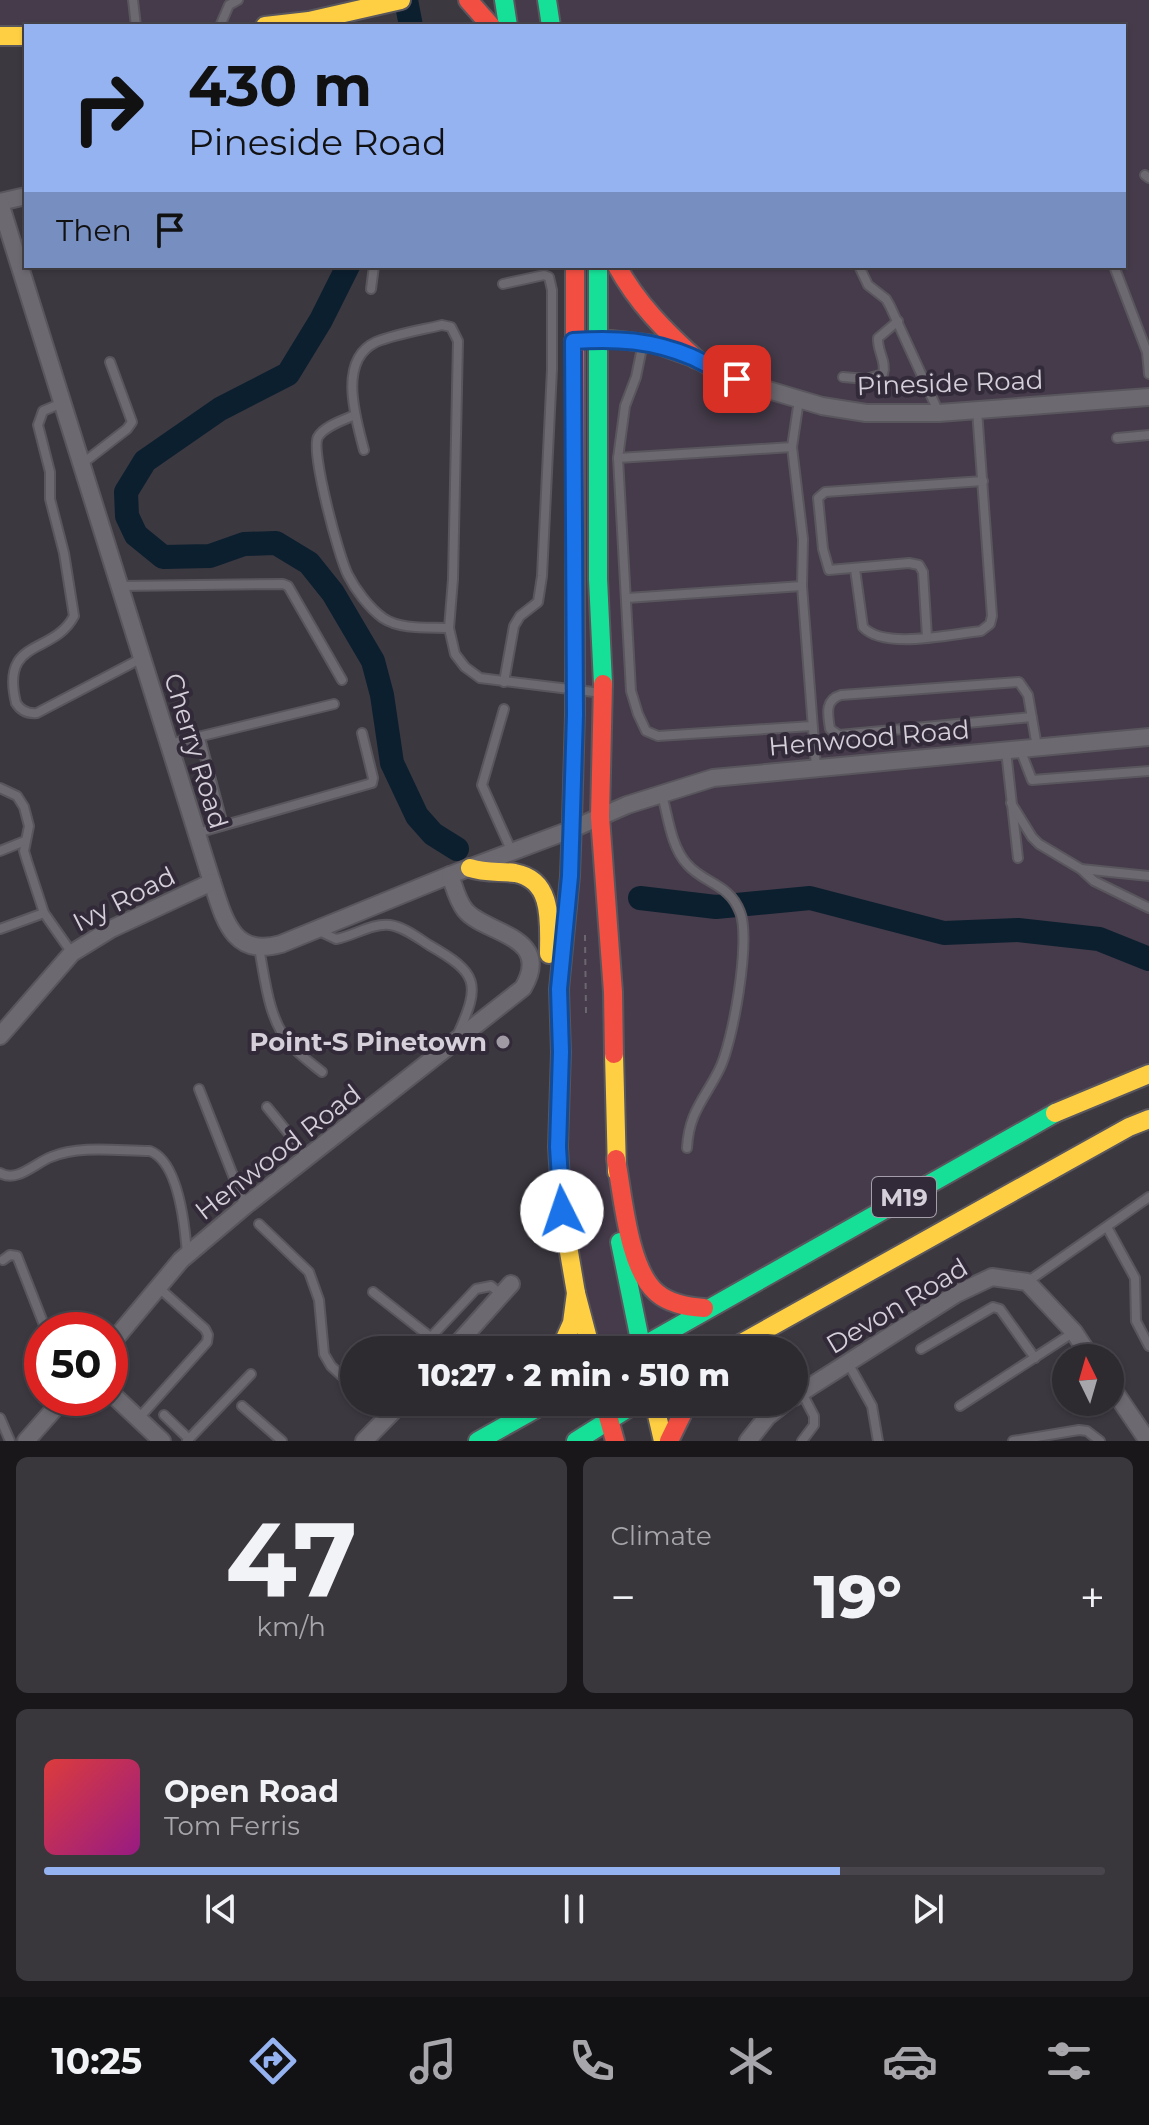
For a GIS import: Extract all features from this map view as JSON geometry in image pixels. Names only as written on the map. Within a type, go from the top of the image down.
[{"type":"main road","points":[[310,23],[401,0]]},
{"type":"main road","points":[[468,0],[489,24]]},
{"type":"main road","points":[[504,0],[508,24]]},
{"type":"main road","points":[[547,0],[551,24]]},
{"type":"main road","points":[[0,36],[24,36]]},
{"type":"main road","points":[[575,268],[574,690],[570,876],[559,989],[558,1147],[562,1211],[576,1293],[587,1336]]},
{"type":"main road","points":[[598,268],[598,579],[603,693],[600,817],[613,992],[620,1242],[638,1336]]},
{"type":"main road","points":[[618,268],[628,288],[649,316],[696,359]]},
{"type":"main road","points":[[470,868],[487,874],[522,874],[540,885],[548,904],[549,968],[559,989]]},
{"type":"main road","name":"M19","points":[[660,1336],[704,1308],[1046,1116],[1124,1081],[1149,1074]]},
{"type":"main road","name":"M19","points":[[755,1336],[1129,1127],[1149,1119]]},
{"type":"main road","points":[[616,1159],[641,1272],[654,1291],[665,1298],[688,1307],[704,1308]]},
{"type":"main road","points":[[777,1336],[835,1298],[852,1283]]},
{"type":"main road","points":[[566,1336],[572,1323],[576,1293]]},
{"type":"main road","points":[[471,1441],[500,1416]]},
{"type":"main road","points":[[478,1441],[523,1416]]},
{"type":"main road","points":[[576,1441],[601,1416]]},
{"type":"main road","points":[[608,1416],[615,1441]]},
{"type":"main road","points":[[658,1416],[666,1441]]},
{"type":"main road","points":[[666,1441],[680,1416]]},
{"type":"street","points":[[0,202],[24,196]]},
{"type":"street","name":"Cherry Road","points":[[0,202],[212,882],[229,929],[241,941],[259,948]]},
{"type":"street","name":"Pineside Road","points":[[573,341],[643,342],[696,359],[731,377],[799,400],[866,413],[939,413],[1149,397]]},
{"type":"street","name":"Henwood Road","points":[[600,817],[713,778],[1149,737]]},
{"type":"street","points":[[259,948],[281,944],[600,817]]},
{"type":"street","name":"Henwood Road","points":[[128,1323],[187,1255],[523,988],[530,971],[524,947],[517,939],[465,910],[450,875]]},
{"type":"street","name":"Ivy Road","points":[[0,1036],[72,953],[111,929],[212,882]]},
{"type":"street","name":"Devon Road","points":[[808,1388],[956,1294],[992,1277],[1027,1282]]},
{"type":"street","points":[[1027,1282],[1082,1344]]},
{"type":"street","points":[[463,1336],[507,1290]]},
{"type":"street","points":[[1124,1405],[1148,1438]]},
{"type":"street","points":[[128,1409],[162,1441]]},
{"type":"street","points":[[27,1441],[49,1416]]},
{"type":"street","points":[[748,1441],[768,1416]]},
{"type":"street","points":[[364,1441],[387,1417]]},
{"type":"lane","points":[[133,0],[136,24]]},
{"type":"lane","points":[[221,24],[229,5],[238,0]]},
{"type":"lane","points":[[371,289],[374,268]]},
{"type":"lane","points":[[860,268],[868,285],[886,299],[898,321],[939,413]]},
{"type":"lane","points":[[1115,268],[1147,352],[1149,374]]},
{"type":"lane","points":[[503,284],[544,275],[549,277],[552,290],[552,369],[542,576],[538,602],[520,616],[514,626],[504,682]]},
{"type":"lane","points":[[843,377],[866,379],[883,374],[885,366],[878,350],[878,338],[898,321]]},
{"type":"lane","points":[[364,450],[355,415],[353,369],[362,352],[375,343],[447,325],[454,330],[458,341],[453,579],[449,628],[455,654],[465,667],[480,678],[603,693]]},
{"type":"lane","points":[[643,342],[636,377],[625,406],[618,458],[631,691],[638,714],[648,733],[658,736],[812,726]]},
{"type":"lane","points":[[83,463],[132,422],[110,362]]},
{"type":"lane","points":[[799,400],[792,447],[803,539],[802,586],[816,767]]},
{"type":"lane","points":[[6,662],[15,654],[65,628],[74,616],[64,553],[50,499],[46,450],[38,425],[43,411],[63,402]]},
{"type":"lane","points":[[855,569],[860,614],[866,631],[885,639],[981,631],[991,620],[977,410]]},
{"type":"lane","points":[[355,415],[326,429],[318,436],[315,446],[348,576],[372,608],[385,619],[407,626],[449,628]]},
{"type":"lane","points":[[1117,438],[1149,435]]},
{"type":"lane","points":[[618,458],[792,447]]},
{"type":"lane","points":[[927,637],[923,572],[919,565],[909,563],[832,571],[826,568],[817,502],[822,494],[983,481]]},
{"type":"lane","points":[[119,586],[288,586],[342,680]]},
{"type":"lane","points":[[627,598],[802,586]]},
{"type":"lane","points":[[4,682],[18,707],[37,713],[142,658]]},
{"type":"lane","points":[[1032,717],[839,735],[830,729],[828,704],[833,697],[841,695],[1019,682],[1028,695],[1032,717],[1037,747]]},
{"type":"lane","points":[[168,745],[334,704]]},
{"type":"lane","points":[[504,709],[482,785],[512,853]]},
{"type":"lane","points":[[196,833],[372,783],[362,733]]},
{"type":"lane","points":[[200,738],[223,825]]},
{"type":"lane","points":[[1013,749],[1032,780],[1149,771]]},
{"type":"lane","points":[[1013,749],[1011,803],[1018,858]]},
{"type":"lane","points":[[0,788],[17,796],[24,807],[29,826],[25,856],[44,913],[72,953]]},
{"type":"lane","points":[[662,794],[682,858],[689,867],[717,883],[734,900],[743,923],[737,1008],[727,1053],[691,1117],[687,1148]]},
{"type":"lane","points":[[1011,803],[1039,844],[1105,887],[1149,908]]},
{"type":"lane","points":[[0,851],[25,841]]},
{"type":"lane","points":[[1081,869],[1149,876]]},
{"type":"lane","points":[[0,929],[44,913]]},
{"type":"lane","points":[[316,930],[336,939],[372,927],[390,925],[415,936],[460,965],[470,975],[472,998],[453,1045]]},
{"type":"lane","points":[[259,948],[279,1027],[290,1045],[322,1072]]},
{"type":"lane","points":[[199,1089],[245,1206]]},
{"type":"lane","points":[[267,1107],[308,1157]]},
{"type":"lane","points":[[0,1173],[5,1176],[20,1174],[52,1156],[72,1151],[157,1153],[170,1174],[181,1206],[187,1255]]},
{"type":"lane","points":[[1027,1282],[1149,1197]]},
{"type":"lane","points":[[259,1224],[309,1272],[319,1300],[324,1354],[340,1374]]},
{"type":"lane","points":[[1107,1227],[1135,1278],[1136,1321],[1149,1346]]},
{"type":"lane","points":[[3,1260],[10,1255],[17,1256],[39,1312]]},
{"type":"lane","points":[[432,1336],[476,1289],[491,1286],[507,1290]]},
{"type":"lane","points":[[138,1419],[207,1342],[205,1329],[158,1287]]},
{"type":"lane","points":[[373,1292],[430,1336]]},
{"type":"lane","points":[[921,1349],[993,1307],[1000,1309],[1035,1358]]},
{"type":"lane","points":[[960,1406],[1074,1332]]},
{"type":"lane","points":[[848,1363],[872,1406],[878,1441]]},
{"type":"lane","points":[[164,1415],[188,1440],[251,1374]]},
{"type":"lane","points":[[242,1406],[282,1441]]},
{"type":"lane","points":[[802,1441],[814,1425],[814,1416],[808,1408]]},
{"type":"lane","points":[[0,1418],[10,1441]]},
{"type":"lane","points":[[1013,1441],[1079,1430],[1087,1431],[1100,1441]]},
{"type":"path","points":[[585,935],[586,1014]]},
{"type":"shaded area","points":[[0,0],[403,0],[279,24],[24,24],[24,27],[0,37]]},
{"type":"shaded area","points":[[505,0],[1149,0],[1149,1072],[660,1336],[589,1336],[563,1211],[575,268],[1126,268],[1126,24],[509,24]]},
{"type":"waterway","points":[[406,0],[411,24]]},
{"type":"waterway","points":[[347,268],[321,320],[288,374],[220,409],[145,461],[126,492],[127,516],[136,535],[163,557],[210,556],[244,544],[276,543],[309,563],[333,593],[373,661],[382,695],[392,763],[417,816],[433,834],[457,849]]},
{"type":"waterway","points":[[640,898],[716,907],[810,898],[944,933],[1018,930],[1099,939],[1149,959]]},
{"type":"traffic: fast","points":[[504,0],[508,24]]},
{"type":"traffic: fast","points":[[547,0],[551,24]]},
{"type":"traffic: fast","points":[[598,268],[598,579],[603,684]]},
{"type":"traffic: fast","points":[[661,1336],[1055,1113]]},
{"type":"traffic: fast","points":[[620,1242],[639,1336]]},
{"type":"traffic: fast","points":[[478,1441],[523,1416]]},
{"type":"traffic: fast","points":[[576,1441],[616,1416]]},
{"type":"traffic: slow","points":[[283,24],[401,0]]},
{"type":"traffic: slow","points":[[0,36],[24,36]]},
{"type":"traffic: slow","points":[[572,822],[559,989],[558,1147],[562,1211],[576,1293],[587,1336]]},
{"type":"traffic: slow","points":[[470,868],[515,873],[537,884],[547,904],[549,954]]},
{"type":"traffic: slow","points":[[614,1054],[617,1172]]},
{"type":"traffic: slow","points":[[1055,1113],[1149,1074]]},
{"type":"traffic: slow","points":[[754,1336],[1129,1127],[1149,1119]]},
{"type":"traffic: slow","points":[[566,1336],[572,1323],[576,1293]]},
{"type":"traffic: slow","points":[[657,1416],[663,1441]]},
{"type":"traffic: jam","points":[[468,0],[489,24]]},
{"type":"traffic: jam","points":[[572,822],[575,715],[575,268]]},
{"type":"traffic: jam","points":[[618,268],[652,316],[696,359]]},
{"type":"traffic: jam","points":[[603,684],[600,817],[613,992],[614,1054]]},
{"type":"traffic: jam","points":[[616,1159],[633,1250],[647,1282],[668,1300],[704,1308]]},
{"type":"traffic: jam","points":[[608,1416],[615,1441]]},
{"type":"traffic: jam","points":[[669,1441],[681,1416]]},
{"type":"place","name":"Point-S Pinetown","points":[[503,1042]]},
{"type":"route","points":[[562,1211],[558,1147],[559,989],[570,876],[575,715],[573,341],[611,339],[654,344],[696,359],[737,379]]}]
